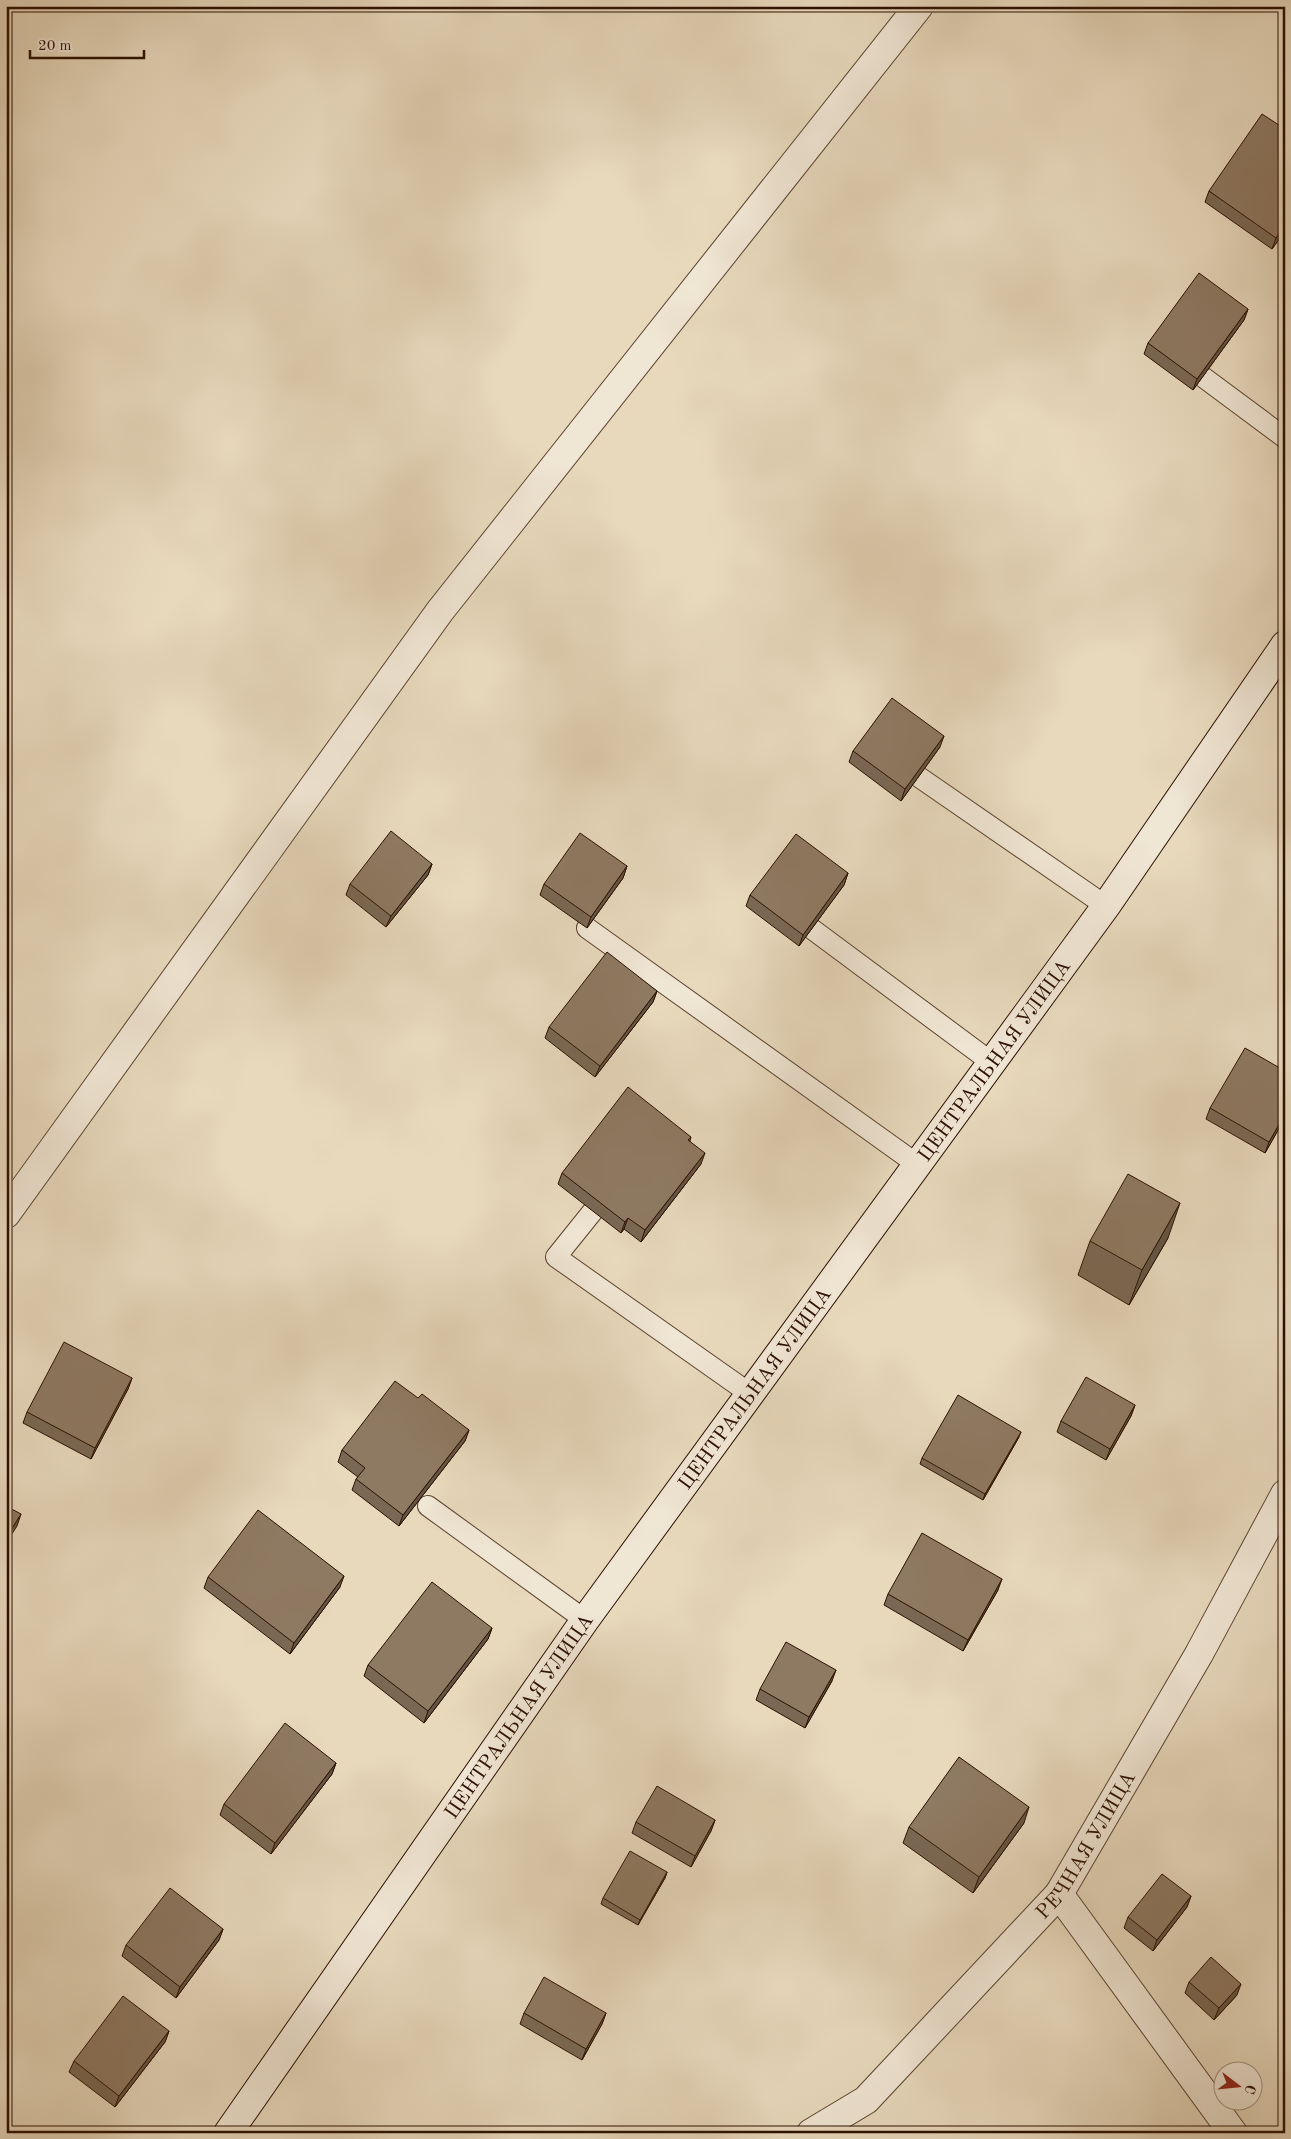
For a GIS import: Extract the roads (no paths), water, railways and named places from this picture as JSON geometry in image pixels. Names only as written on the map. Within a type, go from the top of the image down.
[{"type":"street","points":[[6,1214],[440,611],[918,6]]},
{"type":"street","name":"ЦЕНТРАЛЬНАЯ УЛИЦА","points":[[228,2133],[585,1620],[1106,906],[1285,645]]},
{"type":"street","name":"РЕЧНАЯ УЛИЦА","points":[[811,2133],[866,2100],[1058,1894],[1199,1654],[1285,1494]]},
{"type":"street","points":[[1058,1894],[1233,2133]]},
{"type":"lane","points":[[1203,377],[1285,438]]},
{"type":"lane","points":[[919,777],[1106,906]]},
{"type":"lane","points":[[587,928],[918,1165]]},
{"type":"lane","points":[[812,929],[991,1062]]},
{"type":"lane","points":[[593,1211],[556,1257],[749,1393]]},
{"type":"lane","points":[[428,1506],[585,1620]]}]
